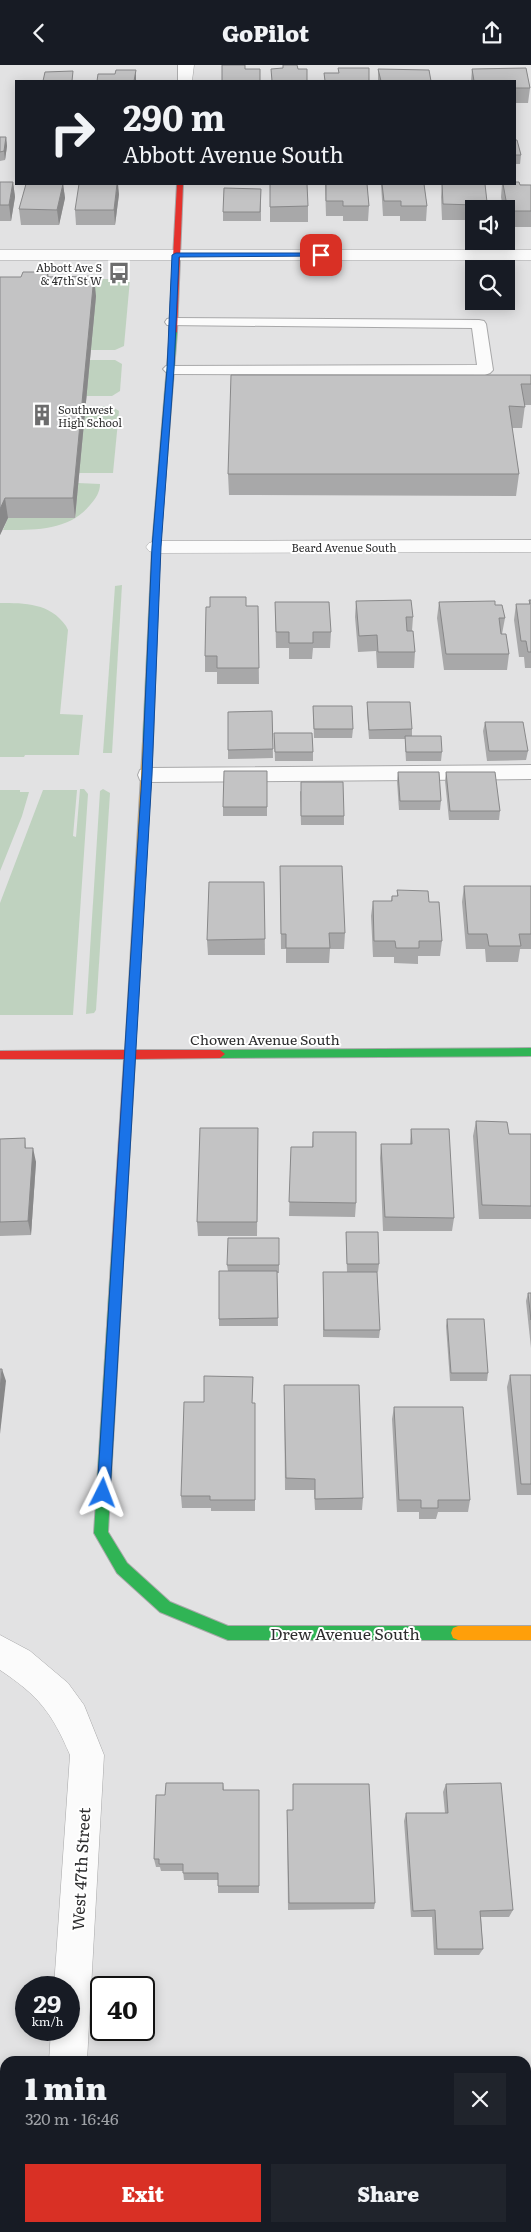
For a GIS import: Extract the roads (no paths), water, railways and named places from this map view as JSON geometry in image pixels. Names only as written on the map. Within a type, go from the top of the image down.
[{"type":"street","points":[[185,80],[186,65]]},
{"type":"street","points":[[129,1054],[147,775],[156,547],[171,369],[180,185]]},
{"type":"street","points":[[0,255],[531,255]]},
{"type":"street","name":"Beard Avenue South","points":[[156,547],[531,545]]},
{"type":"street","name":"Chowen Avenue South","points":[[0,1055],[531,1052]]},
{"type":"street","name":"Drew Avenue South","points":[[129,1054],[101,1533],[122,1568],[165,1607],[228,1633],[531,1633]]},
{"type":"street","name":"West 47th Street","points":[[0,1652],[19,1661],[49,1688],[68,1710],[87,1755],[68,2056]]},
{"type":"lane","points":[[171,369],[485,370],[479,323],[172,322]]},
{"type":"lane","points":[[147,775],[531,773]]},
{"type":"place","name":"Abbott Ave S & 47th St W","points":[[119,273]]},
{"type":"place","name":"Southwest High School","points":[[42,415]]}]
